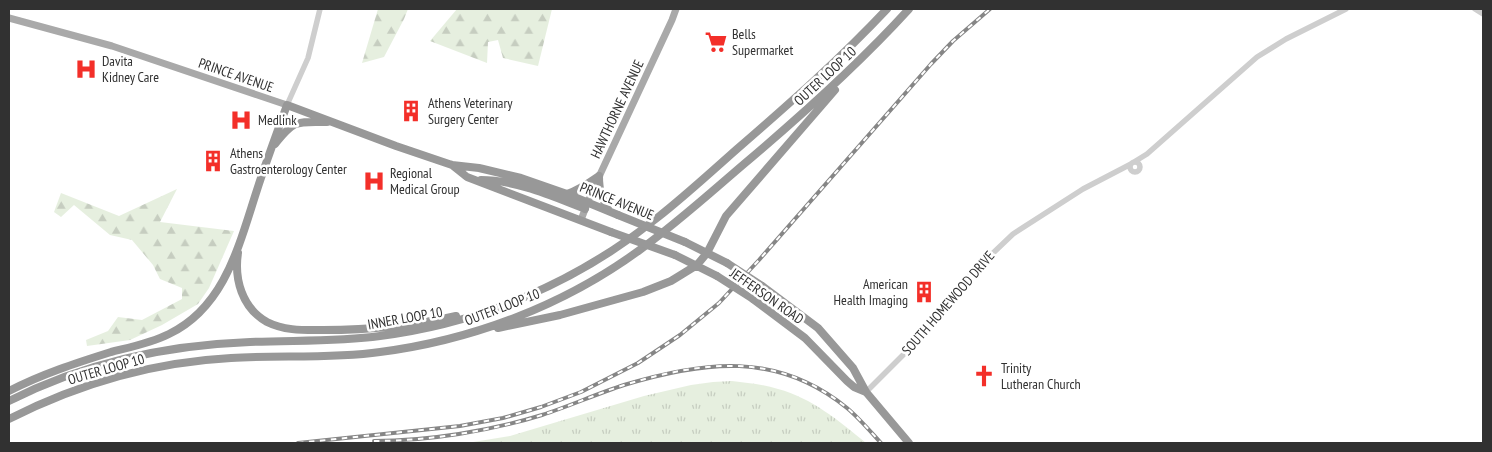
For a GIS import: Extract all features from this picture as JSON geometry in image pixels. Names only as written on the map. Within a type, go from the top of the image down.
[{"type":"highway","name":"INNER LOOP 10","points":[[9,401],[88,369],[150,353],[223,343],[330,340],[379,336],[437,326],[504,306],[548,287],[582,269],[658,217],[800,95],[842,56],[887,9]]},
{"type":"highway","name":"OUTER LOOP 10","points":[[9,419],[46,401],[76,390],[108,379],[160,367],[229,358],[337,356],[377,353],[426,345],[467,334],[540,308],[597,278],[640,250],[673,224],[775,138],[859,62],[909,9]]},
{"type":"highway","points":[[467,334],[560,315],[618,300],[656,287],[697,265],[707,253],[726,216],[859,62]]},
{"type":"highway","name":"PRINCE AVENUE","points":[[287,105],[452,165],[479,168],[521,178],[568,194],[586,206],[609,211],[658,230]]},
{"type":"highway","points":[[9,391],[56,370],[158,339],[180,328],[200,313],[224,281],[240,243],[270,150],[287,105]]},
{"type":"highway","points":[[270,150],[288,128],[295,124],[302,122],[332,122]]},
{"type":"highway","name":"PRINCE AVENUE","points":[[452,165],[474,180],[639,242]]},
{"type":"highway","points":[[568,194],[579,190],[599,176],[599,188],[609,211]]},
{"type":"highway","points":[[474,180],[491,180],[520,186],[586,206]]},
{"type":"highway","name":"JEFFERSON ROAD","points":[[658,230],[727,263],[762,286],[818,328],[853,368],[866,392],[909,443]]},
{"type":"highway","name":"JEFFERSON ROAD","points":[[639,242],[697,265],[753,299],[805,338],[854,387],[866,392]]},
{"type":"highway","points":[[240,243],[237,276],[242,295],[261,318],[277,326],[343,330],[382,327],[449,318],[504,306]]},
{"type":"main road","name":"HAWTHORNE AVENUE","points":[[581,220],[599,176],[676,9]]},
{"type":"main road","name":"PRINCE AVENUE","points":[[9,18],[112,46],[287,105]]},
{"type":"street","points":[[287,105],[308,58],[320,9]]},
{"type":"street","name":"SOUTH HOMEWOOD DRIVE","points":[[1113,174],[1134,172],[1130,168],[1257,58],[1293,35],[1346,9]]},
{"type":"street","points":[[1475,9],[1483,14]]},
{"type":"street","name":"SOUTH HOMEWOOD DRIVE","points":[[866,392],[904,354],[970,275],[1013,234],[1083,189],[1135,164]]},
{"type":"green space","points":[[378,9],[408,9],[384,57],[362,63]]},
{"type":"green space","points":[[457,9],[552,9],[538,66],[503,58],[498,40],[488,42],[487,63],[430,41]]},
{"type":"green space","points":[[177,189],[160,222],[234,231],[209,288],[198,304],[162,325],[130,340],[87,346],[86,340],[108,331],[118,317],[142,320],[182,299],[182,288],[160,279],[153,265],[132,240],[110,235],[74,205],[61,217],[54,212],[61,193],[119,216]]},
{"type":"green space","points":[[732,381],[772,387],[802,398],[825,411],[866,443],[467,443],[510,436],[644,396],[691,385]]},
{"type":"railway","points":[[298,443],[460,426],[503,418],[541,407],[581,392],[638,363],[680,335],[719,303],[931,64],[953,41],[990,9]]},
{"type":"railway","points":[[374,441],[437,437],[501,426],[542,415],[624,385],[654,377],[683,370],[739,366],[767,369],[794,377],[821,390],[847,408],[881,443]]},
{"type":"place","name":"Bells Supermarket","points":[[716,42]]},
{"type":"place","name":"Davita Kidney Care","points":[[86,69]]},
{"type":"place","name":"Athens Veterinary Surgery Center","points":[[411,111]]},
{"type":"place","name":"Medlink","points":[[241,120]]},
{"type":"place","name":"Athens Gastroenterology Center","points":[[213,161]]},
{"type":"place","name":"Regional Medical Group","points":[[374,181]]},
{"type":"place","name":"American Health Imaging","points":[[924,292]]},
{"type":"place","name":"Trinity Lutheran Church","points":[[984,376]]}]
